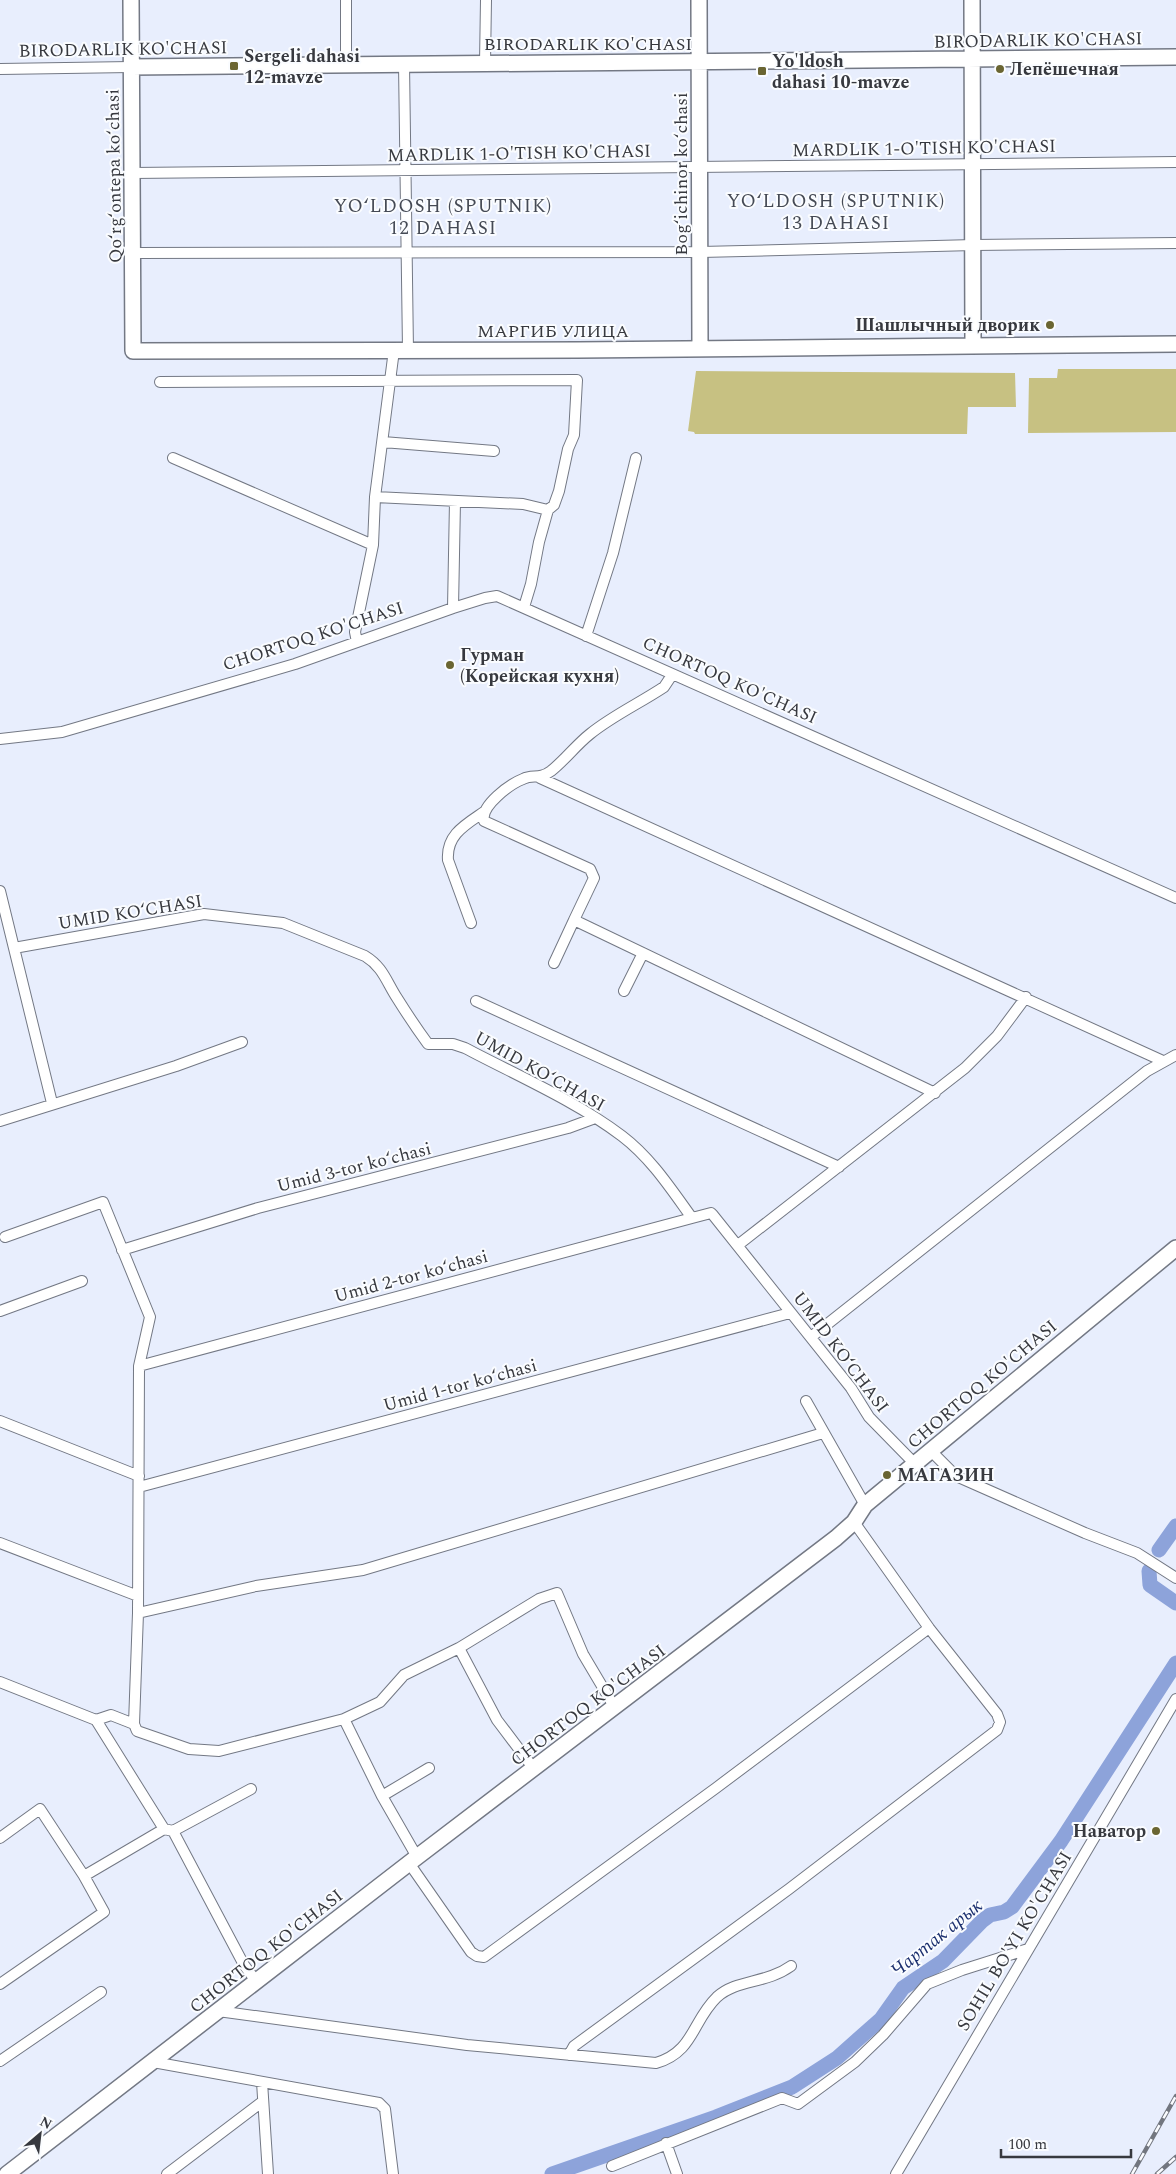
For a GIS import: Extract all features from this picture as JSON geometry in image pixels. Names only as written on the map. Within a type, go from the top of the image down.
[{"type":"street","name":"Qoʻrgʻontepa koʻchasi","points":[[131,0],[134,351]]},
{"type":"street","points":[[346,0],[346,65]]},
{"type":"street","points":[[485,62],[486,0]]},
{"type":"street","name":"Bogʻichinor koʻchasi","points":[[699,0],[700,348]]},
{"type":"street","points":[[972,0],[974,245],[972,346]]},
{"type":"street","name":"BIRODARLIK KO'CHASI","points":[[0,69],[485,62],[699,62],[1176,57]]},
{"type":"street","points":[[357,642],[355,632],[373,545],[375,497],[390,382],[401,350],[408,252],[404,64]]},
{"type":"street","name":"MARDLIK 1-O'TISH KO'CHASI","points":[[132,173],[1176,162]]},
{"type":"street","points":[[134,254],[701,252],[974,245],[1176,243]]},
{"type":"street","name":"МАРГИБ УЛИЦА","points":[[134,351],[1176,344]]},
{"type":"street","points":[[160,382],[577,380],[574,435],[568,449],[559,491],[554,505],[548,510],[524,608]]},
{"type":"street","points":[[383,442],[494,451]]},
{"type":"street","points":[[173,458],[373,545]]},
{"type":"street","points":[[586,636],[613,553],[636,458]]},
{"type":"street","points":[[375,497],[523,504],[548,510]]},
{"type":"street","points":[[453,608],[455,501]]},
{"type":"street","name":"CHORTOQ KO'CHASI","points":[[0,739],[62,732],[295,664],[491,596],[505,599],[672,676],[1176,898]]},
{"type":"street","points":[[540,778],[590,734],[664,687],[672,676]]},
{"type":"street","points":[[471,923],[448,860],[447,850],[455,832],[484,812],[489,804],[521,779],[528,777],[540,778],[1026,997],[1163,1061]]},
{"type":"street","points":[[484,812],[483,817],[488,824],[590,869],[594,878],[554,963]]},
{"type":"street","points":[[0,891],[52,1103]]},
{"type":"street","name":"UMID KO‘CHASI","points":[[14,948],[204,914],[283,924],[365,956],[376,963],[428,1044],[453,1044],[465,1048],[595,1118],[623,1137],[658,1170],[692,1218],[712,1214],[852,1388],[869,1417],[915,1464]]},
{"type":"street","points":[[574,920],[935,1093]]},
{"type":"street","points":[[624,991],[643,953]]},
{"type":"street","points":[[738,1245],[965,1068],[997,1036],[1026,997]]},
{"type":"street","points":[[476,1001],[838,1167]]},
{"type":"street","points":[[0,1121],[52,1103],[176,1066],[242,1042]]},
{"type":"street","points":[[811,1337],[1147,1071],[1176,1055]]},
{"type":"street","name":"Umid 3-tor koʻchasi","points":[[122,1250],[258,1208],[568,1128],[595,1118]]},
{"type":"street","points":[[5,1237],[102,1202],[150,1317],[139,1366],[138,1613],[134,1724],[138,1730],[189,1750],[220,1751],[344,1719],[380,1702],[404,1675],[459,1648],[539,1599],[557,1593],[583,1654],[615,1708]]},
{"type":"street","name":"Umid 2-tor koʻchasi","points":[[139,1366],[692,1218]]},
{"type":"street","name":"CHORTOQ KO'CHASI","points":[[7,2174],[413,1860],[777,1584],[854,1522],[866,1505],[1176,1248]]},
{"type":"street","points":[[0,1311],[82,1281]]},
{"type":"street","name":"Umid 1-tor koʻchasi","points":[[139,1487],[790,1313]]},
{"type":"street","points":[[806,1401],[866,1505]]},
{"type":"street","points":[[0,1421],[139,1476]]},
{"type":"street","points":[[138,1613],[256,1586],[363,1570],[592,1500],[823,1433]]},
{"type":"street","points":[[931,1451],[956,1476],[1085,1534],[1138,1554],[1176,1578]]},
{"type":"street","points":[[569,2055],[574,2046],[797,1883],[997,1730],[1000,1722],[997,1714],[929,1628],[854,1522]]},
{"type":"street","points":[[0,1543],[138,1596]]},
{"type":"street","points":[[344,1719],[413,1860],[471,1952],[477,1956],[484,1957],[716,1788],[929,1628]]},
{"type":"street","points":[[459,1648],[498,1720],[534,1769]]},
{"type":"street","points":[[2,1686],[96,1720],[169,1830],[244,1965],[256,1981]]},
{"type":"street","name":"SOHIL BO'YI KO'CHASI","points":[[896,2174],[1176,1699]]},
{"type":"street","points":[[96,1720],[110,1715],[134,1724]]},
{"type":"street","points":[[382,1796],[429,1768]]},
{"type":"street","points":[[84,1876],[169,1830],[251,1789]]},
{"type":"street","points":[[0,1838],[40,1809],[84,1876],[104,1912],[0,1984]]},
{"type":"street","points":[[612,2166],[782,2098],[798,2104],[855,2062],[883,2035],[927,1984],[962,1970],[1028,1949]]},
{"type":"street","points":[[218,2011],[467,2044],[656,2063],[668,2060],[682,2050],[704,2013],[717,1997],[732,1987],[772,1978],[791,1966]]},
{"type":"street","points":[[0,2061],[101,1992]]},
{"type":"street","points":[[153,2062],[379,2103],[385,2109],[393,2174]]},
{"type":"street","points":[[262,2082],[268,2174]]},
{"type":"street","points":[[167,2174],[262,2102]]},
{"type":"street","points":[[666,2143],[677,2174]]},
{"type":"shaded area","points":[[1058,369],[1176,369],[1176,432],[1028,433],[1029,378],[1057,378]]},
{"type":"shaded area","points":[[696,371],[1015,373],[1016,407],[968,407],[967,434],[695,434],[688,431]]},
{"type":"waterway","name":"Чартак арык","points":[[1159,1550],[1176,1526]]},
{"type":"waterway","name":"Чартак арык","points":[[1149,1571],[1150,1585],[1176,1603]]},
{"type":"waterway","name":"Чартак арык","points":[[552,2174],[716,2117],[792,2087],[837,2058],[881,2019],[903,1988],[943,1961],[990,1915],[1004,1912],[1012,1907],[1061,1841],[1176,1663]]},
{"type":"railway","points":[[1132,2174],[1176,2096]]},
{"type":"railway","points":[[1157,2174],[1176,2157]]},
{"type":"place","name":"Sergeli dahasi 12-mavze","points":[[234,66]]},
{"type":"place","name":"Лепёшечная","points":[[1000,69]]},
{"type":"place","name":"Yo'ldosh dahasi 10-mavze","points":[[762,71]]},
{"type":"place","name":"Шашлычный дворик","points":[[1050,325]]},
{"type":"place","name":"Гурман (Корейская кухня)","points":[[450,665]]},
{"type":"place","name":"МАГАЗИН","points":[[887,1475]]},
{"type":"place","name":"Наватор","points":[[1156,1831]]},
{"type":"district","name":"YO‘LDOSH (SPUTNIK) 13 DAHASI","points":[[836,211]]},
{"type":"district","name":"YO‘LDOSH (SPUTNIK) 12 DAHASI","points":[[443,216]]}]
